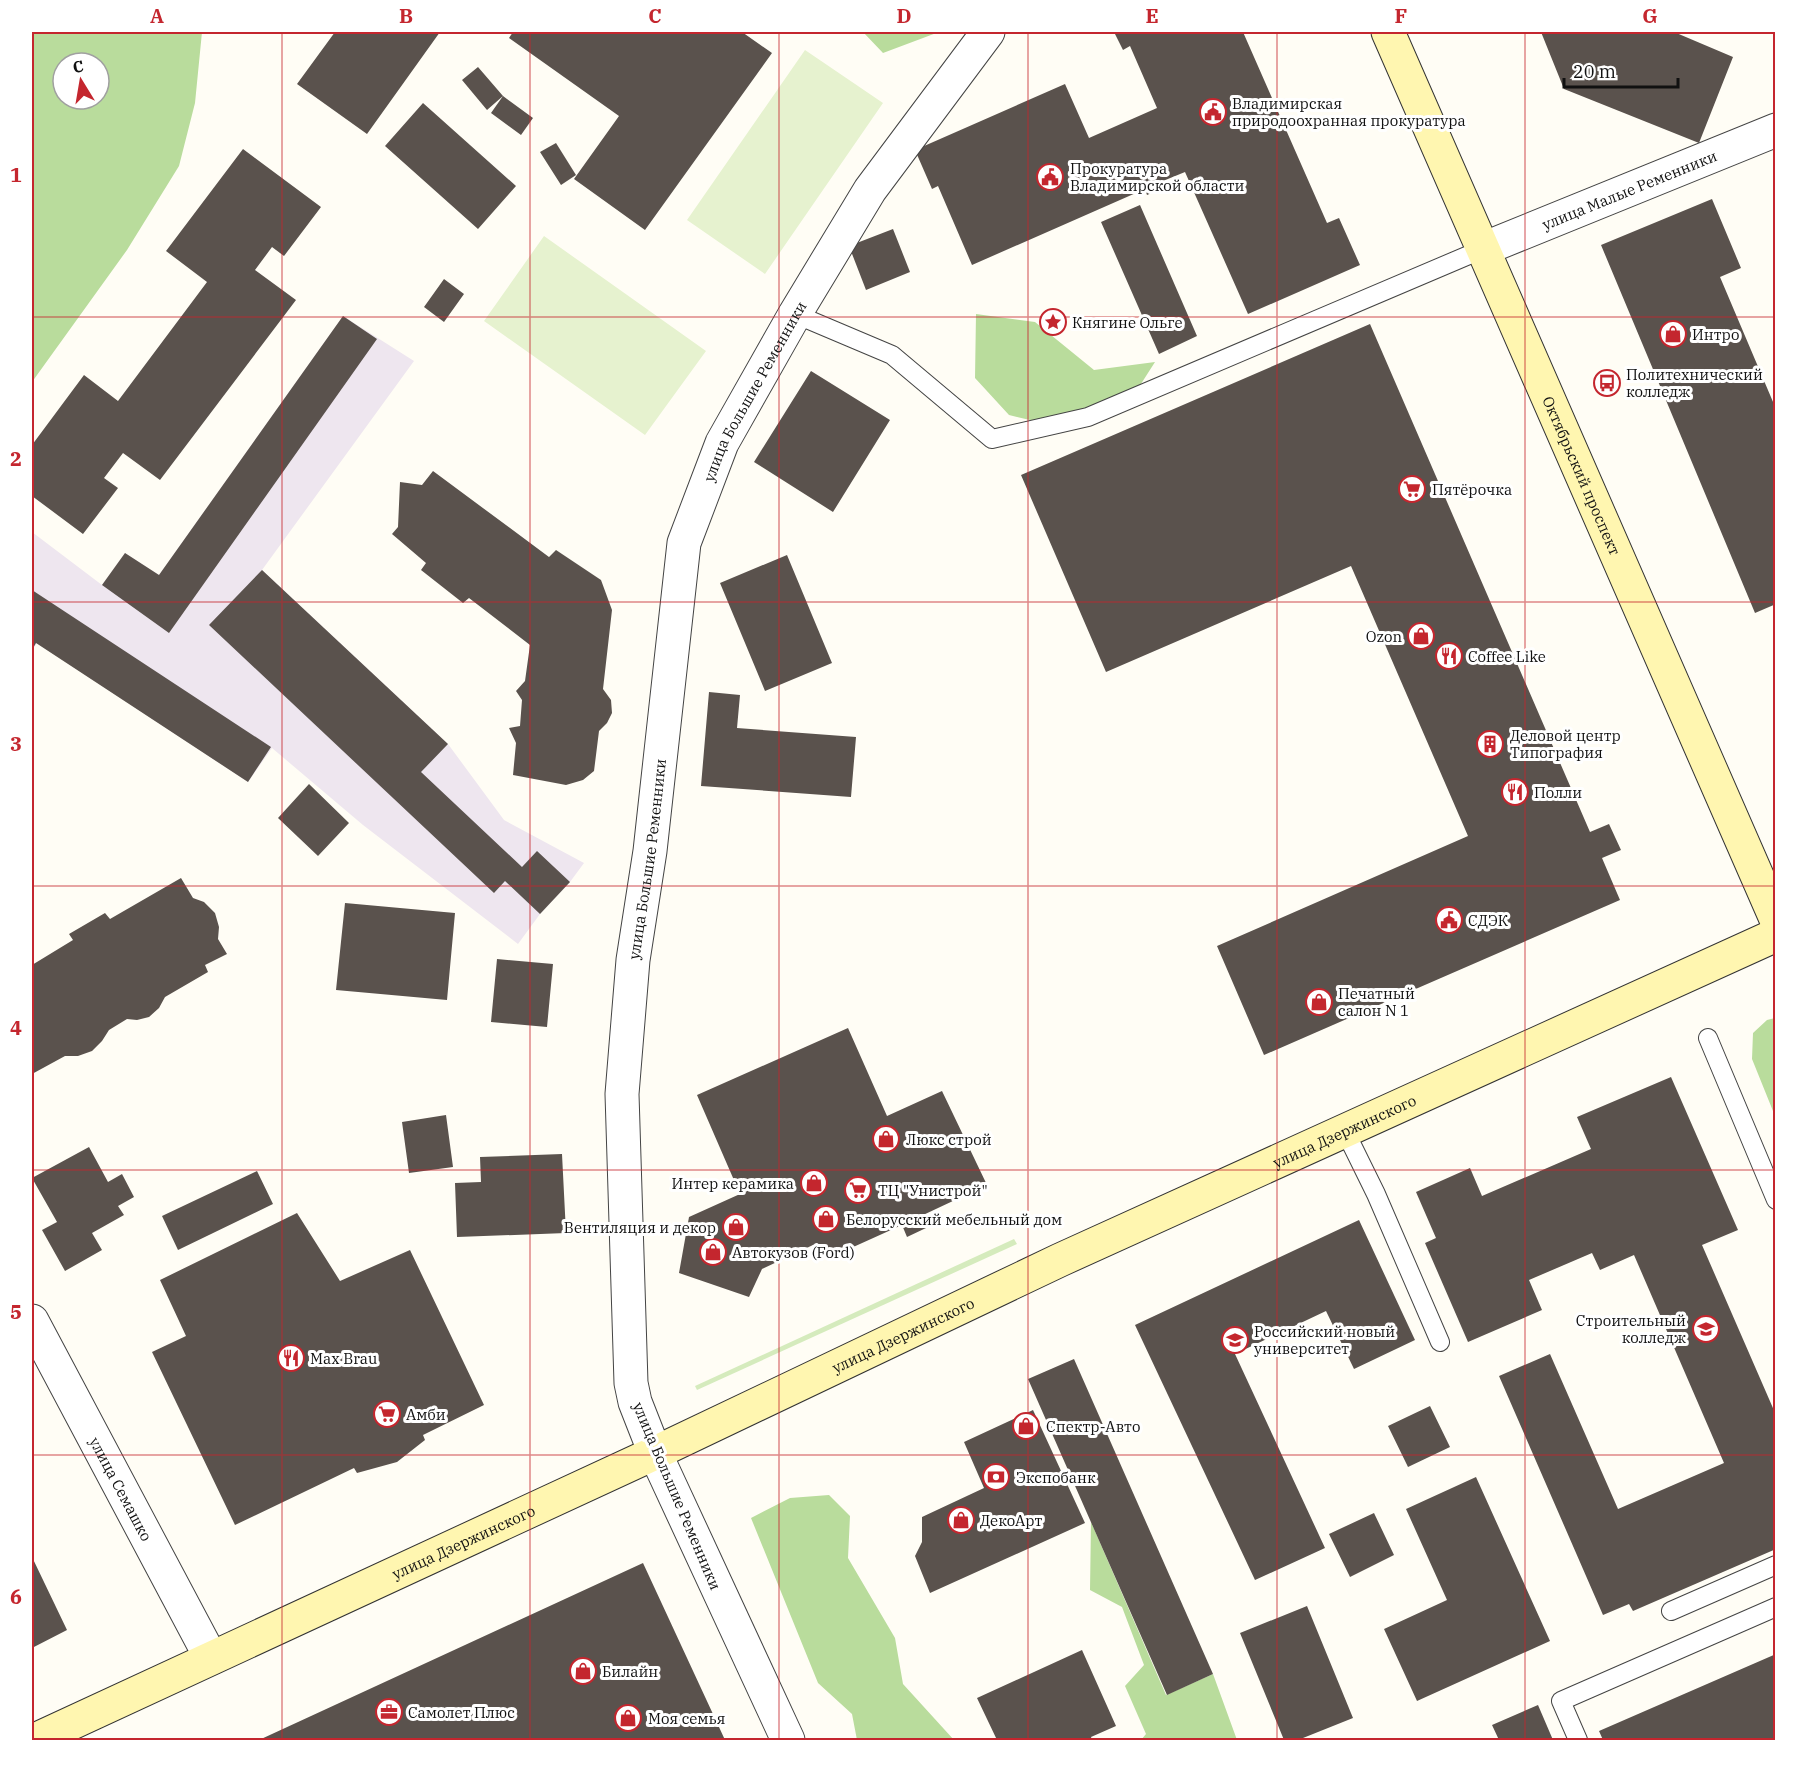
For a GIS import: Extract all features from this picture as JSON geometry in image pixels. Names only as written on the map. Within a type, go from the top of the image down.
[{"type":"main road","name":"Октябрьский проспект","points":[[1388,32],[1776,919]]},
{"type":"main road","name":"улица Дзержинского","points":[[35,1740],[656,1453],[1060,1260],[1776,935]]},
{"type":"street","name":"улица Большие Ременники","points":[[788,1740],[656,1453],[635,1402],[631,1383],[622,1094],[633,960],[650,851],[684,543],[722,443],[795,314],[870,190],[988,32]]},
{"type":"street","name":"улица Малые Ременники","points":[[1483,249],[1776,130]]},
{"type":"street","name":"улица Семашко","points":[[32,1321],[211,1658]]},
{"type":"lane","points":[[795,314],[892,355],[992,439],[1088,417],[1483,249]]},
{"type":"lane","points":[[1708,1038],[1776,1200]]},
{"type":"lane","points":[[1345,1131],[1376,1194],[1440,1342]]},
{"type":"lane","points":[[1671,1611],[1776,1565]]},
{"type":"lane","points":[[1578,1740],[1561,1701],[1776,1606]]},
{"type":"shaded area","points":[[343,316],[414,361],[262,570],[448,744],[504,820],[584,863],[570,882],[540,914],[518,944],[363,825],[272,748],[248,782],[37,643],[32,650],[32,532],[102,585],[125,553],[159,575]]},
{"type":"green space","points":[[32,32],[202,32],[195,103],[179,166],[127,250],[32,382]]},
{"type":"green space","points":[[863,32],[939,32],[883,53]]},
{"type":"green space","points":[[805,50],[883,103],[765,274],[687,220]]},
{"type":"green space","points":[[544,236],[706,351],[645,435],[484,321]]},
{"type":"green space","points":[[976,314],[1035,322],[1094,370],[1155,362],[1139,387],[1083,412],[1034,421],[1009,415],[975,378]]},
{"type":"green space","points":[[1776,1018],[1775,1116],[1752,1059],[1753,1033],[1767,1020]]},
{"type":"green space","points":[[1014,1239],[1017,1244],[697,1390],[695,1386]]},
{"type":"green space","points":[[829,1495],[850,1516],[848,1558],[895,1638],[903,1684],[954,1740],[857,1740],[852,1714],[818,1683],[751,1518],[790,1498]]},
{"type":"green space","points":[[1091,1522],[1166,1695],[1213,1674],[1237,1740],[1141,1740],[1146,1734],[1125,1686],[1144,1665],[1122,1607],[1090,1590]]},
{"type":"building","points":[[335,32],[440,32],[367,134],[297,84]]},
{"type":"building","points":[[513,32],[742,32],[772,53],[645,230],[574,179],[619,116],[509,38]]},
{"type":"building","name":"Прокуратура Владимирской области","points":[[1114,32],[1243,32],[1327,223],[1339,218],[1360,265],[1248,314],[1185,172],[1158,183],[1161,189],[1147,195],[1145,189],[972,265],[938,186],[932,189],[915,150],[1065,84],[1089,138],[1157,108],[1130,46],[1123,50]]},
{"type":"building","points":[[1541,32],[1674,32],[1733,57],[1699,143],[1564,89]]},
{"type":"building","points":[[478,67],[503,96],[487,110],[462,80]]},
{"type":"building","points":[[503,96],[533,118],[521,135],[491,113]]},
{"type":"building","points":[[423,103],[516,186],[478,229],[385,146]]},
{"type":"building","points":[[556,143],[576,175],[561,185],[540,152]]},
{"type":"building","points":[[243,149],[321,207],[284,256],[272,247],[255,270],[296,300],[160,480],[123,453],[104,478],[118,488],[83,534],[32,496],[32,445],[84,375],[118,401],[207,282],[166,251]]},
{"type":"building","points":[[1712,199],[1741,268],[1720,277],[1776,409],[1776,604],[1755,613],[1601,245]]},
{"type":"building","points":[[1140,205],[1197,336],[1159,354],[1101,222]]},
{"type":"building","points":[[893,229],[910,272],[866,290],[849,246]]},
{"type":"building","points":[[444,279],[464,294],[444,322],[424,307]]},
{"type":"building","points":[[343,316],[377,339],[169,633],[102,585],[125,553],[159,575]]},
{"type":"building","name":"Деловой центр Типография","points":[[1370,324],[1590,832],[1609,824],[1621,850],[1602,858],[1620,900],[1264,1055],[1217,946],[1468,836],[1351,566],[1106,672],[1021,475]]},
{"type":"building","points":[[811,371],[890,420],[833,512],[754,462]]},
{"type":"building","points":[[433,471],[549,557],[556,550],[601,580],[612,610],[603,689],[611,700],[612,713],[607,723],[599,731],[594,771],[583,780],[566,785],[513,775],[516,743],[509,728],[520,726],[522,700],[516,691],[525,681],[530,645],[469,598],[463,603],[421,570],[426,563],[392,534],[398,527],[400,482],[422,485]]},
{"type":"building","points":[[787,555],[832,663],[765,691],[720,583]]},
{"type":"building","points":[[262,570],[448,744],[421,772],[522,867],[537,851],[570,882],[540,914],[505,881],[494,893],[209,625]]},
{"type":"building","points":[[32,590],[271,747],[248,782],[36,643],[32,650]]},
{"type":"building","points":[[709,692],[740,695],[737,728],[856,737],[851,797],[701,786]]},
{"type":"building","points":[[309,784],[349,823],[318,856],[278,818]]},
{"type":"building","points":[[181,878],[193,898],[204,902],[215,913],[219,927],[218,939],[227,954],[205,965],[208,972],[165,997],[159,1008],[149,1017],[137,1020],[127,1019],[109,1030],[92,1051],[78,1056],[65,1056],[32,1074],[32,965],[73,940],[69,934],[105,913],[110,919]]},
{"type":"building","points":[[345,903],[455,913],[447,1000],[336,990]]},
{"type":"building","points":[[497,959],[553,964],[547,1027],[491,1022]]},
{"type":"building","name":"ТЦ \"Унистрой\"","points":[[848,1028],[887,1116],[942,1091],[987,1185],[921,1216],[926,1228],[907,1237],[902,1225],[840,1253],[813,1245],[762,1269],[749,1297],[679,1273],[689,1217],[740,1194],[697,1095]]},
{"type":"building","points":[[1671,1077],[1738,1230],[1702,1245],[1776,1415],[1776,1549],[1633,1611],[1629,1604],[1603,1615],[1499,1376],[1550,1354],[1618,1509],[1724,1463],[1634,1255],[1600,1270],[1592,1253],[1529,1280],[1542,1310],[1468,1342],[1425,1243],[1436,1238],[1416,1192],[1470,1168],[1482,1196],[1591,1149],[1577,1117]]},
{"type":"building","points":[[446,1115],[453,1167],[409,1173],[402,1122]]},
{"type":"building","points":[[89,1147],[108,1182],[122,1174],[134,1197],[118,1206],[124,1215],[92,1233],[102,1250],[65,1271],[42,1230],[57,1222],[32,1178]]},
{"type":"building","points":[[562,1154],[566,1233],[457,1237],[455,1183],[481,1182],[480,1157]]},
{"type":"building","points":[[257,1171],[273,1204],[178,1250],[162,1216]]},
{"type":"building","points":[[297,1213],[340,1281],[410,1250],[484,1405],[423,1435],[425,1440],[397,1462],[357,1473],[354,1468],[235,1525],[152,1352],[186,1336],[160,1280]]},
{"type":"building","points":[[1359,1220],[1415,1340],[1354,1369],[1326,1311],[1235,1354],[1325,1548],[1255,1580],[1135,1325]]},
{"type":"building","points":[[1074,1359],[1213,1674],[1167,1695],[1028,1379]]},
{"type":"building","points":[[1430,1406],[1450,1447],[1408,1467],[1388,1426]]},
{"type":"building","points":[[1033,1410],[1085,1523],[930,1593],[915,1556],[922,1542],[922,1517],[984,1488],[964,1442]]},
{"type":"building","points":[[1476,1477],[1550,1641],[1417,1701],[1384,1629],[1447,1600],[1406,1509]]},
{"type":"building","points":[[1374,1513],[1394,1555],[1350,1577],[1329,1534]]},
{"type":"building","points":[[32,1557],[67,1630],[32,1648]]},
{"type":"building","points":[[643,1563],[725,1740],[259,1740]]},
{"type":"building","points":[[1307,1606],[1353,1718],[1298,1740],[1284,1740],[1240,1633]]},
{"type":"building","points":[[1082,1650],[1116,1726],[1091,1737],[1092,1740],[997,1740],[977,1698]]},
{"type":"building","points":[[1776,1654],[1776,1740],[1603,1740],[1599,1731]]},
{"type":"building","points":[[1538,1705],[1553,1740],[1499,1740],[1492,1725]]},
{"type":"place","name":"Владимирская природоохранная прокуратура","points":[[1213,112]]},
{"type":"place","name":"Прокуратура Владимирской области","points":[[1050,177]]},
{"type":"place","name":"Княгине Ольге","points":[[1053,322]]},
{"type":"place","name":"Интро","points":[[1673,334]]},
{"type":"place","name":"Политехнический колледж","points":[[1607,383]]},
{"type":"place","name":"Пятёрочка","points":[[1412,489]]},
{"type":"place","name":"Ozon","points":[[1421,636]]},
{"type":"place","name":"Coffee Like","points":[[1449,656]]},
{"type":"place","name":"Деловой центр Типография","points":[[1490,744]]},
{"type":"place","name":"Полли","points":[[1515,792]]},
{"type":"place","name":"СДЭК","points":[[1449,920]]},
{"type":"place","name":"Печатный салон N 1","points":[[1319,1002]]},
{"type":"place","name":"Люкс строй","points":[[886,1139]]},
{"type":"place","name":"Интер керамика","points":[[814,1183]]},
{"type":"place","name":"ТЦ \"Унистрой\"","points":[[858,1190]]},
{"type":"place","name":"Белорусский мебельный дом","points":[[826,1219]]},
{"type":"place","name":"Вентиляция и декор","points":[[736,1227]]},
{"type":"place","name":"Автокузов (Ford)","points":[[713,1252]]},
{"type":"place","name":"Строительный колледж","points":[[1706,1329]]},
{"type":"place","name":"Российский новый университет","points":[[1235,1340]]},
{"type":"place","name":"Max Brau","points":[[291,1358]]},
{"type":"place","name":"Амби","points":[[387,1414]]},
{"type":"place","name":"Спектр-Авто","points":[[1026,1426]]},
{"type":"place","name":"Экспобанк","points":[[996,1477]]},
{"type":"place","name":"ДекоАрт","points":[[961,1520]]},
{"type":"place","name":"Билайн","points":[[583,1671]]},
{"type":"place","name":"Самолет Плюс","points":[[389,1712]]},
{"type":"place","name":"Моя семья","points":[[628,1718]]}]
